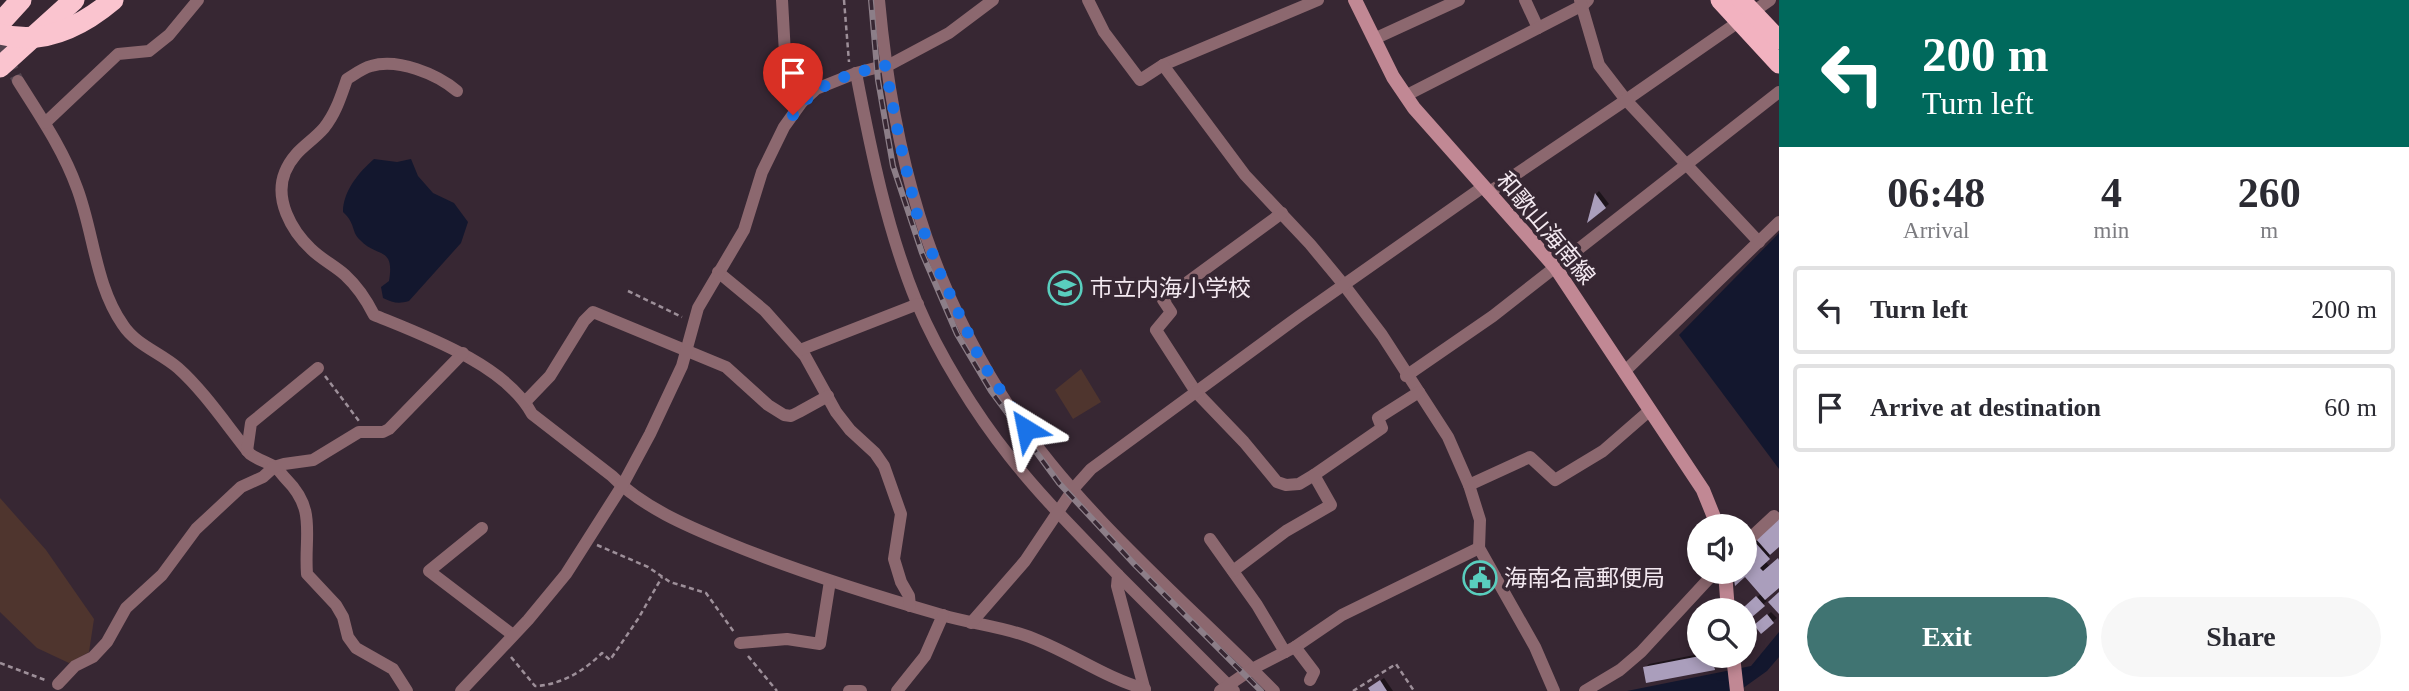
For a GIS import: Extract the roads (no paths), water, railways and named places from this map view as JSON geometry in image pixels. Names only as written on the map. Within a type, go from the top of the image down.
[{"type":"highway","points":[[0,23],[20,0]]},
{"type":"highway","points":[[0,67],[75,0]]},
{"type":"highway","points":[[0,34],[25,38],[63,32],[79,25],[113,0]]},
{"type":"highway","points":[[1720,0],[1745,11],[1779,40]]},
{"type":"highway","points":[[1745,11],[1779,64]]},
{"type":"main road","name":"和歌山海南線","points":[[1355,0],[1405,96],[1555,267],[1703,490],[1713,514]]},
{"type":"main road","points":[[1734,668],[1737,691]]},
{"type":"street","points":[[45,124],[118,54],[149,51],[169,35],[198,0]]},
{"type":"street","points":[[782,0],[785,54],[792,94],[802,102]]},
{"type":"street","points":[[879,0],[885,65],[917,214],[947,293],[981,361],[1015,415],[1074,488],[1129,548],[1274,691]]},
{"type":"street","points":[[461,691],[566,574],[622,486],[650,434],[681,366],[698,308],[744,230],[762,172],[784,127],[802,102],[816,89],[885,65],[949,33],[993,0]]},
{"type":"street","points":[[1088,0],[1104,32],[1140,80],[1163,65],[1318,0]]},
{"type":"street","points":[[1374,39],[1459,0]]},
{"type":"street","points":[[1525,0],[1538,28]]},
{"type":"street","points":[[971,623],[1025,561],[1074,488],[1091,469],[1344,285],[1626,100],[1745,11],[1770,0]]},
{"type":"street","points":[[1405,96],[1584,2],[1599,65],[1626,100],[1759,242]]},
{"type":"street","points":[[457,91],[445,80],[413,66],[373,65],[347,79],[338,107],[324,128],[292,157],[283,175],[281,197],[296,233],[311,250],[345,275],[374,315],[463,353],[509,386],[525,402],[532,414],[622,486],[682,524],[830,581],[909,606],[1022,634],[1060,648],[1126,684],[1145,690]]},
{"type":"street","points":[[1163,65],[1245,175],[1344,285],[1382,335],[1406,376],[1448,437],[1469,485],[1480,520],[1479,548],[1535,647],[1555,691]]},
{"type":"street","points":[[853,74],[887,213],[918,304],[939,347],[977,410],[1008,455],[1058,512],[1228,689],[1252,669],[1290,649],[1342,615],[1479,548]]},
{"type":"street","points":[[18,80],[61,149],[78,190],[101,280],[124,327],[143,344],[177,367],[247,451],[261,462],[274,467],[299,492],[307,519],[307,574],[336,605],[343,617],[348,637],[356,648],[393,668],[407,691]]},
{"type":"street","points":[[1406,376],[1493,316],[1779,92]]},
{"type":"street","points":[[1282,213],[1163,300],[1171,312],[1156,330],[1196,393],[1244,442],[1277,482],[1286,485],[1299,484],[1382,428],[1378,418],[1419,392]]},
{"type":"street","points":[[1624,372],[1779,222]]},
{"type":"street","points":[[718,272],[765,311],[800,350],[850,430],[875,453],[884,466],[901,514],[894,559],[901,582],[909,596],[909,606]]},
{"type":"street","points":[[800,350],[918,304]]},
{"type":"street","points":[[525,402],[550,376],[584,321],[593,312],[733,371],[768,405],[784,415],[791,416],[828,396]]},
{"type":"street","points":[[58,684],[75,666],[93,657],[107,642],[126,608],[168,569],[196,529],[241,486],[263,477],[274,467],[313,460],[352,435],[389,429],[463,353]]},
{"type":"street","points":[[247,451],[251,423],[318,368]]},
{"type":"street","points":[[1469,485],[1530,457],[1555,480],[1603,451],[1649,411]]},
{"type":"street","points":[[1233,571],[1286,531],[1331,505],[1314,475]]},
{"type":"street","points":[[1757,532],[1774,516]]},
{"type":"street","points":[[482,527],[429,571],[513,635]]},
{"type":"street","points":[[1210,539],[1290,649],[1314,672],[1310,680]]},
{"type":"street","points":[[1118,575],[1117,586],[1145,690]]},
{"type":"street","points":[[740,643],[787,639],[820,644],[830,581]]},
{"type":"street","points":[[1586,691],[1620,670],[1641,652],[1704,584]]},
{"type":"street","points":[[900,690],[925,656],[943,615]]},
{"type":"street","points":[[849,691],[861,691]]},
{"type":"water","points":[[374,159],[397,162],[411,159],[418,176],[433,193],[454,203],[468,222],[461,243],[409,301],[405,302],[383,298],[381,287],[389,281],[387,257],[357,237],[350,220],[343,212],[353,182]]},
{"type":"water","points":[[1779,233],[1779,469],[1679,335]]},
{"type":"water","points":[[1779,632],[1779,657],[1767,671],[1739,691],[1627,691],[1741,668],[1757,668],[1757,659]]},
{"type":"tunnel","points":[[0,43],[18,81]]},
{"type":"railway","points":[[871,0],[878,80],[893,166],[922,253],[957,334],[991,391],[1059,483],[1135,565],[1261,691]]},
{"type":"place","name":"市立内海小学校","points":[[1065,288]]},
{"type":"place","name":"海南名高郵便局","points":[[1480,578]]}]
